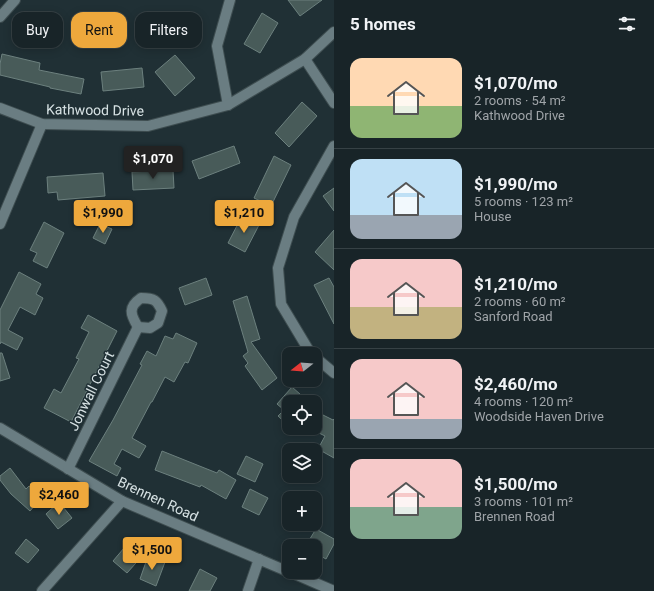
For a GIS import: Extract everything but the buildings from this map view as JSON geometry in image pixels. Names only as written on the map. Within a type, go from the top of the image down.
[{"type":"street","points":[[0,17],[15,0]]},
{"type":"street","points":[[228,105],[217,46],[230,0]]},
{"type":"street","name":"Kathwood Drive","points":[[0,108],[42,124],[148,126],[228,105],[305,59],[334,32]]},
{"type":"street","points":[[305,59],[334,103]]},
{"type":"street","points":[[0,224],[42,124]]},
{"type":"street","points":[[307,347],[281,304],[278,268],[294,218],[334,146]]},
{"type":"street","name":"Jonwall Court","points":[[68,469],[138,327]]},
{"type":"street","points":[[322,363],[334,373]]},
{"type":"street","name":"Brennen Road","points":[[0,428],[122,501],[282,569]]},
{"type":"street","points":[[42,591],[122,501]]},
{"type":"street","points":[[248,591],[259,559]]},
{"type":"street","name":"Brennen Road","points":[[306,579],[334,591]]}]
